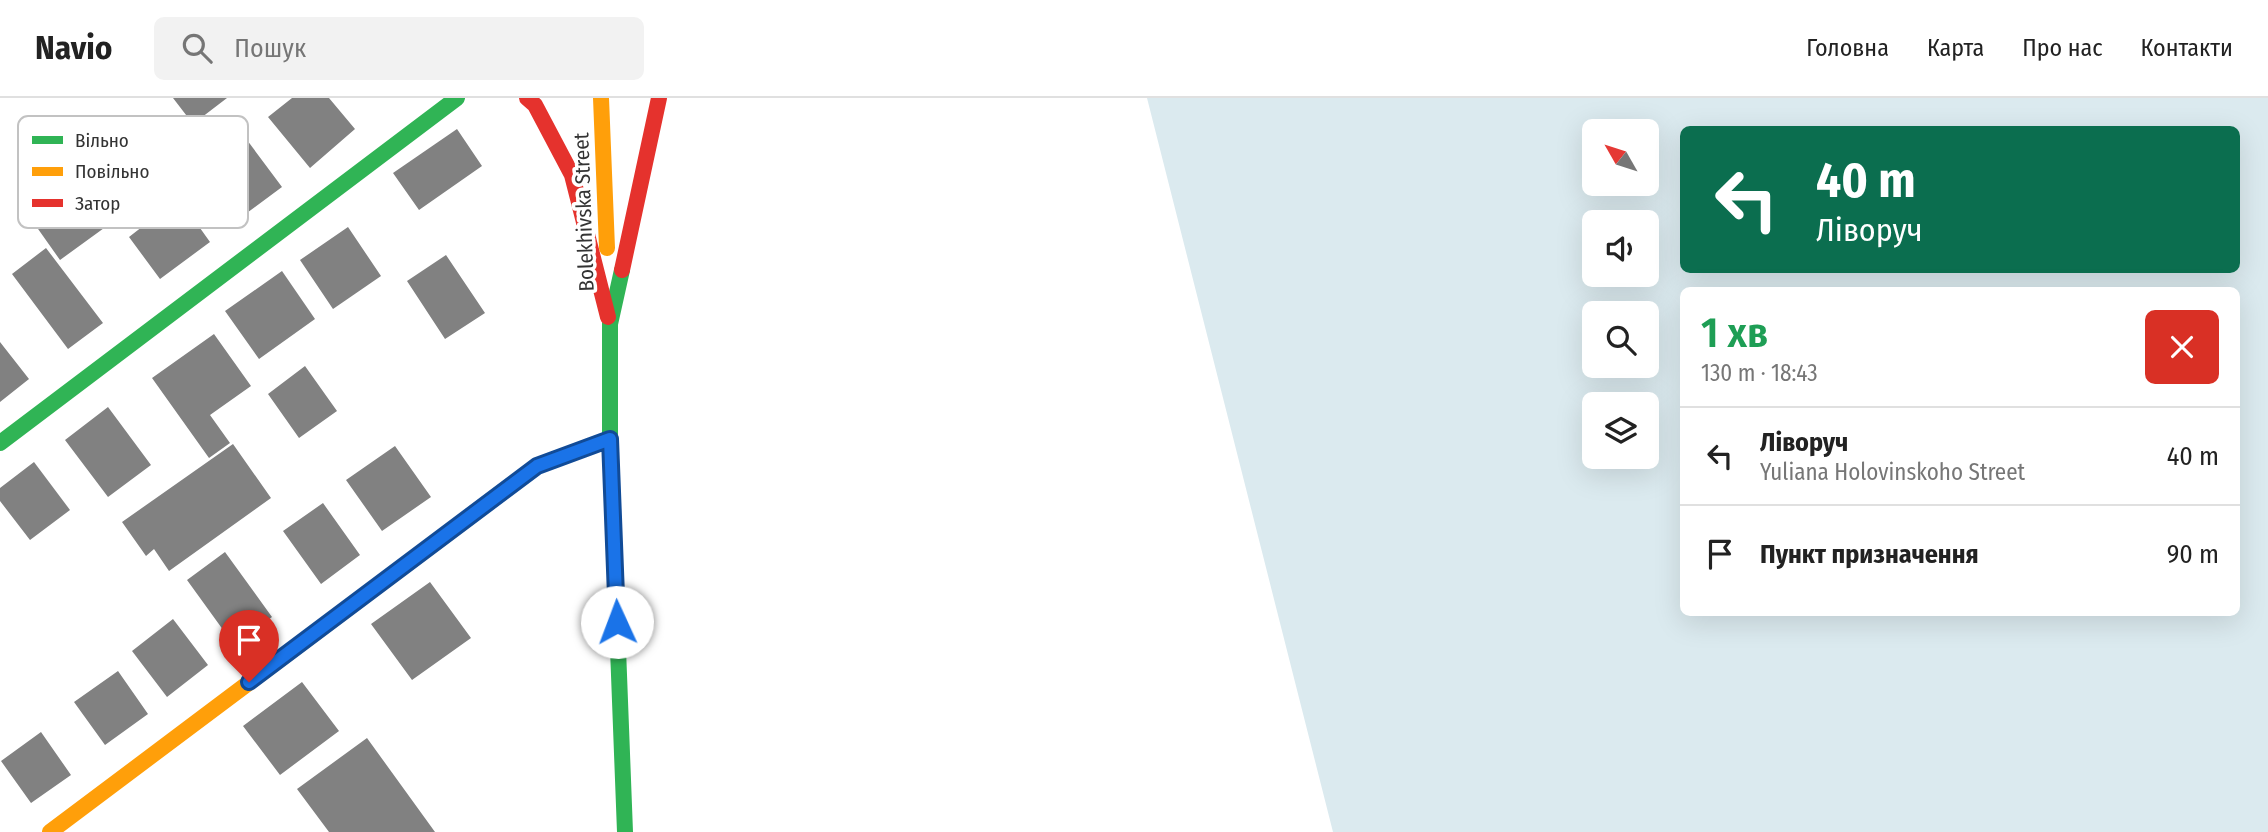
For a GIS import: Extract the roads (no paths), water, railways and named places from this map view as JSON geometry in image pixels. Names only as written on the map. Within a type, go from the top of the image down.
[{"type":"main road","points":[[0,443],[457,98]]},
{"type":"main road","points":[[527,98],[535,105],[572,175],[610,324]]},
{"type":"main road","name":"Bolekhivska Street","points":[[601,98],[610,324]]},
{"type":"main road","points":[[625,832],[610,439],[610,324],[659,98]]},
{"type":"main road","points":[[50,832],[537,466],[610,439]]}]
